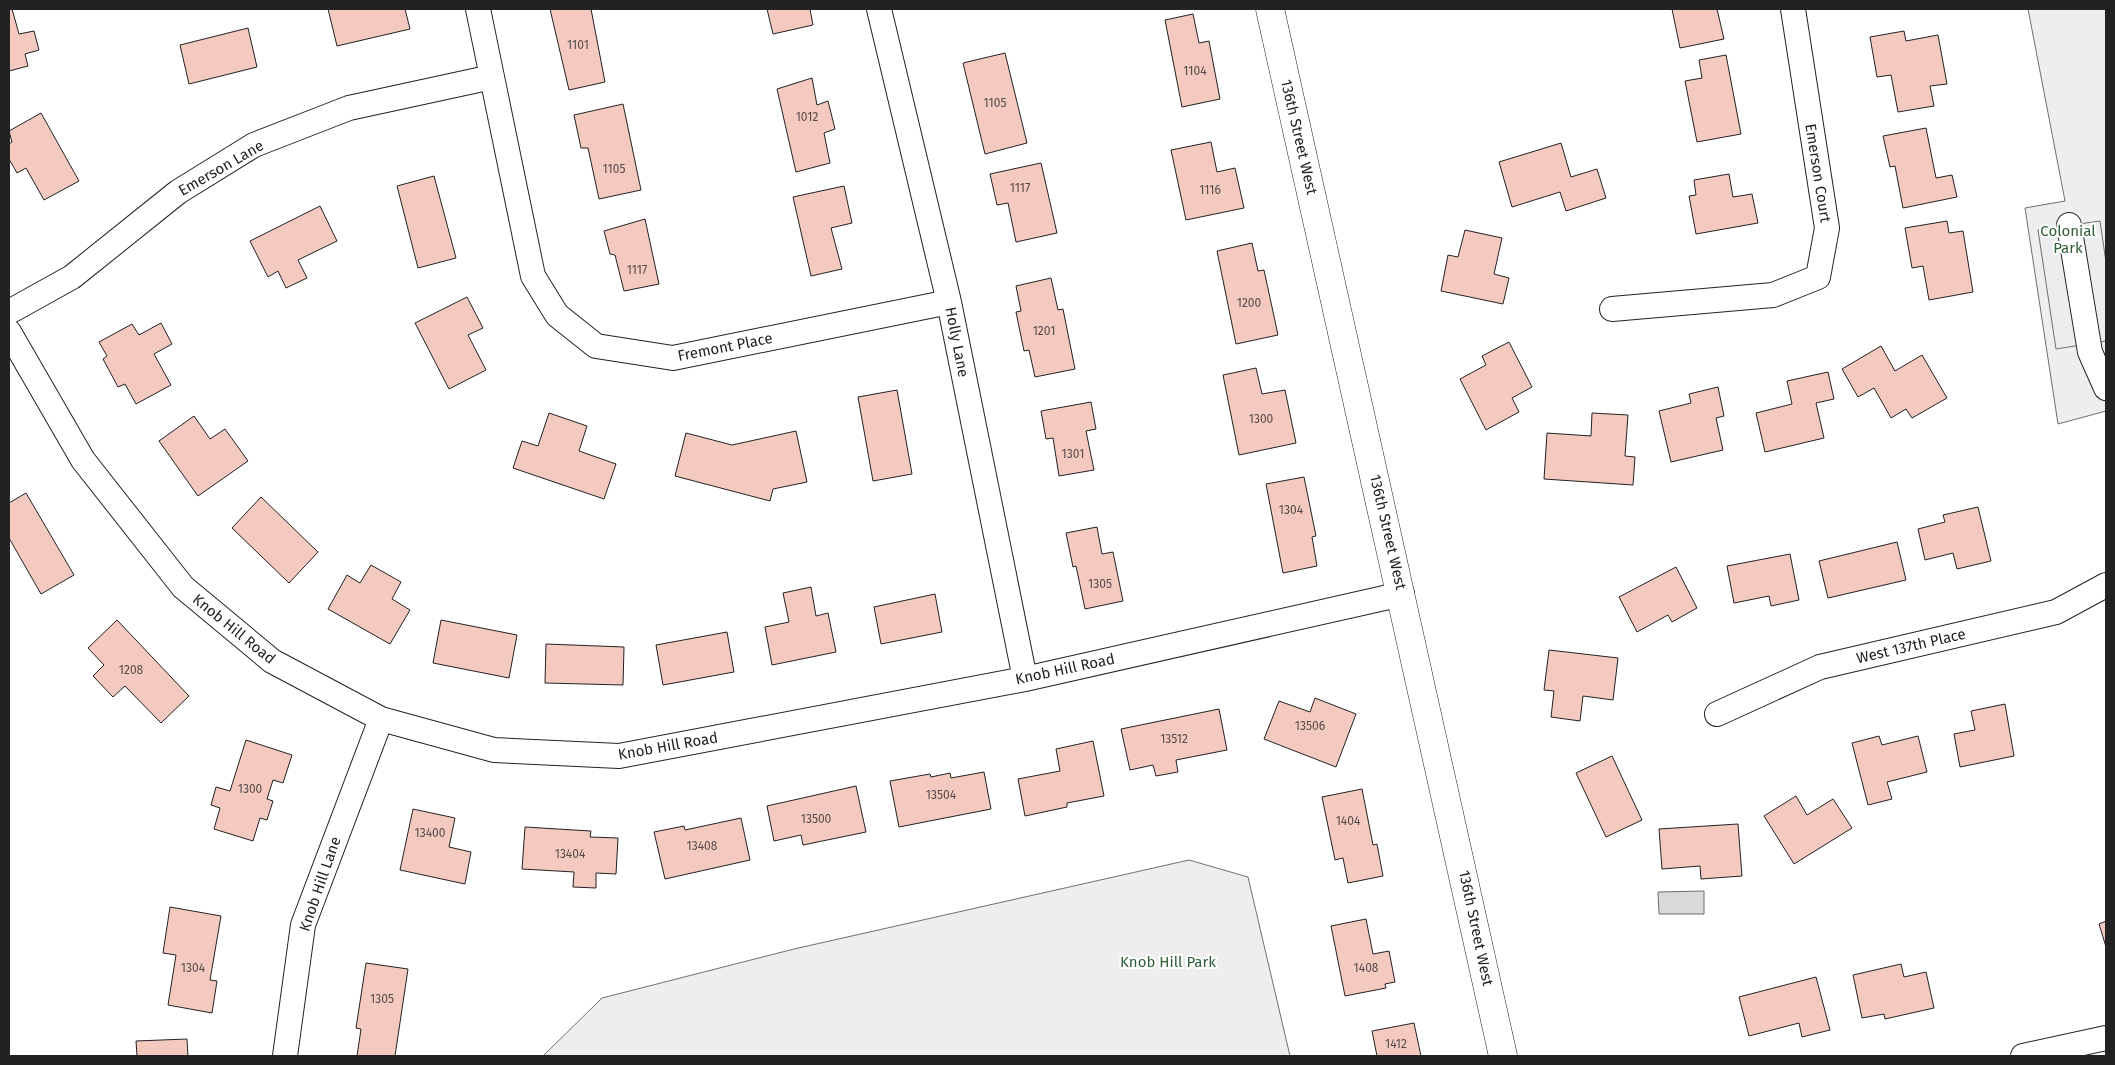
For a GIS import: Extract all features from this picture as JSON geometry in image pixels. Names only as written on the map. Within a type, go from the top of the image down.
[{"type":"street","name":"Fremont Place","points":[[478,9],[532,276],[557,315],[596,346],[673,358],[949,302]]},
{"type":"street","name":"Holly Lane","points":[[879,9],[949,302],[1025,678]]},
{"type":"street","name":"136th Street West","points":[[1270,9],[1402,594],[1503,1056]]},
{"type":"street","name":"Emerson Court","points":[[1612,309],[1773,295],[1818,277],[1827,228],[1793,9]]},
{"type":"street","name":"Emerson Lane","points":[[9,312],[72,277],[178,192],[254,145],[349,108],[492,77]]},
{"type":"street","points":[[2069,225],[2090,352],[2106,388]]},
{"type":"street","name":"Knob Hill Road","points":[[9,332],[83,460],[183,587],[272,661],[381,718],[494,750],[618,756],[1025,678],[1402,594]]},
{"type":"street","name":"West 137th Place","points":[[1717,714],[1820,668],[2056,612],[2106,585]]},
{"type":"street","name":"Knob Hill Lane","points":[[285,1056],[303,925],[381,718]]},
{"type":"street","points":[[2023,1056],[2106,1038]]},
{"type":"green space","name":"Colonial Park","points":[[2028,9],[2106,9],[2106,411],[2058,424],[2025,208],[2065,201]]},
{"type":"green space","name":"Knob Hill Park","points":[[1189,860],[1248,877],[1290,1056],[543,1056],[602,998],[794,949]]},
{"type":"shaded area","points":[[2100,221],[2106,262],[2106,341],[2056,349],[2038,230]]},
{"type":"shaded area","points":[[1704,891],[1704,914],[1659,914],[1658,892]]},
{"type":"building","points":[[9,9],[12,9],[19,34],[34,31],[39,50],[25,54],[28,66],[9,71]]},
{"type":"building","points":[[328,9],[405,9],[410,29],[337,46]]},
{"type":"building","points":[[550,9],[591,9],[605,82],[569,90]]},
{"type":"building","points":[[767,9],[810,9],[813,25],[773,34]]},
{"type":"building","points":[[1672,9],[1717,9],[1724,39],[1680,48]]},
{"type":"building","points":[[1193,14],[1199,43],[1209,41],[1220,99],[1182,107],[1165,20]]},
{"type":"building","points":[[248,28],[257,67],[189,84],[180,45]]},
{"type":"building","points":[[1904,31],[1906,41],[1938,35],[1947,84],[1930,86],[1934,106],[1898,112],[1891,75],[1877,77],[1870,37]]},
{"type":"building","points":[[1005,53],[1027,143],[985,154],[963,63]]},
{"type":"building","points":[[1726,55],[1741,134],[1697,142],[1685,81],[1702,78],[1699,60]]},
{"type":"building","points":[[812,78],[817,105],[828,101],[835,129],[824,133],[830,163],[796,172],[777,89]]},
{"type":"building","points":[[623,104],[641,190],[599,199],[588,148],[581,148],[574,115]]},
{"type":"building","points":[[41,113],[79,181],[44,200],[26,168],[17,173],[9,159],[9,144],[12,142],[9,131]]},
{"type":"building","points":[[1926,128],[1936,178],[1952,175],[1957,197],[1903,208],[1895,166],[1890,167],[1883,136]]},
{"type":"building","points":[[1211,142],[1217,172],[1235,168],[1244,208],[1186,220],[1171,150]]},
{"type":"building","points":[[1561,143],[1571,177],[1597,169],[1606,198],[1566,211],[1560,192],[1512,207],[1499,162]]},
{"type":"building","points":[[1041,163],[1057,233],[1016,242],[1008,203],[997,205],[990,174]]},
{"type":"building","points":[[1729,174],[1733,197],[1752,194],[1758,223],[1696,234],[1689,196],[1696,195],[1694,180]]},
{"type":"building","points":[[434,176],[456,258],[418,268],[397,186]]},
{"type":"building","points":[[844,186],[852,223],[831,228],[842,269],[811,276],[793,197]]},
{"type":"building","points":[[320,206],[337,241],[298,260],[307,278],[286,288],[278,271],[268,277],[250,241]]},
{"type":"building","points":[[645,219],[659,284],[624,291],[615,255],[610,254],[604,231]]},
{"type":"building","points":[[1947,221],[1949,233],[1963,231],[1973,292],[1929,300],[1923,266],[1912,268],[1905,228]]},
{"type":"building","points":[[1465,230],[1502,238],[1494,274],[1509,278],[1503,304],[1441,291],[1448,255],[1458,257]]},
{"type":"building","points":[[1252,243],[1258,271],[1264,270],[1278,335],[1236,344],[1217,251]]},
{"type":"building","points":[[1051,278],[1058,310],[1063,309],[1075,369],[1035,377],[1029,350],[1024,351],[1016,312],[1021,311],[1016,286]]},
{"type":"building","points":[[467,297],[483,328],[468,335],[486,370],[449,389],[415,323]]},
{"type":"building","points":[[161,323],[172,344],[154,354],[171,385],[136,404],[125,384],[118,387],[103,359],[107,356],[99,342],[132,324],[139,335]]},
{"type":"building","points":[[1509,342],[1532,387],[1512,398],[1519,412],[1486,430],[1460,379],[1486,365],[1482,356]]},
{"type":"building","points":[[1881,346],[1895,371],[1922,355],[1947,398],[1912,418],[1906,409],[1891,418],[1874,388],[1858,397],[1842,369]]},
{"type":"building","points":[[1256,368],[1262,394],[1285,390],[1296,443],[1239,455],[1223,375]]},
{"type":"building","points":[[1828,372],[1834,399],[1816,403],[1824,438],[1765,452],[1756,413],[1792,404],[1787,381]]},
{"type":"building","points":[[1718,387],[1724,416],[1716,418],[1723,450],[1671,462],[1659,411],[1691,403],[1689,394]]},
{"type":"building","points":[[897,390],[912,474],[873,481],[858,397]]},
{"type":"building","points":[[1091,402],[1096,429],[1086,431],[1094,470],[1059,476],[1053,438],[1046,439],[1041,411]]},
{"type":"building","points":[[549,413],[587,426],[579,451],[616,464],[604,499],[513,468],[522,441],[538,446]]},
{"type":"building","points":[[1592,413],[1628,415],[1625,456],[1635,457],[1633,485],[1544,479],[1547,433],[1591,436]]},
{"type":"building","points":[[194,416],[210,439],[225,429],[248,461],[198,496],[159,441]]},
{"type":"building","points":[[796,431],[807,482],[773,489],[770,501],[675,476],[686,433],[732,445]]},
{"type":"building","points":[[1304,477],[1316,536],[1312,537],[1317,566],[1283,573],[1266,484]]},
{"type":"building","points":[[26,493],[74,575],[41,594],[9,538],[9,503]]},
{"type":"building","points":[[261,497],[318,552],[289,583],[232,528]]},
{"type":"building","points":[[1978,507],[1991,561],[1957,569],[1953,553],[1925,560],[1918,529],[1945,522],[1943,515]]},
{"type":"building","points":[[1097,527],[1102,554],[1113,552],[1123,601],[1085,609],[1076,566],[1073,567],[1066,533]]},
{"type":"building","points":[[1897,542],[1906,580],[1828,598],[1819,561]]},
{"type":"building","points":[[1790,554],[1799,600],[1771,606],[1769,596],[1734,603],[1727,566]]},
{"type":"building","points":[[371,565],[401,582],[392,599],[410,610],[390,644],[328,609],[347,575],[360,583]]},
{"type":"building","points":[[1676,567],[1697,608],[1672,622],[1668,615],[1637,632],[1619,597]]},
{"type":"building","points":[[811,587],[816,616],[828,613],[836,652],[772,665],[765,627],[789,622],[783,593]]},
{"type":"building","points":[[935,594],[942,632],[881,644],[874,607]]},
{"type":"building","points":[[117,620],[189,696],[161,723],[125,686],[113,697],[93,676],[104,665],[88,648]]},
{"type":"building","points":[[441,620],[517,635],[509,678],[433,663]]},
{"type":"building","points":[[727,632],[734,672],[663,685],[656,645]]},
{"type":"building","points":[[546,644],[624,647],[623,685],[545,683]]},
{"type":"building","points":[[1549,650],[1618,658],[1613,700],[1583,696],[1580,721],[1551,717],[1554,691],[1544,690]]},
{"type":"building","points":[[1315,698],[1356,714],[1336,767],[1264,739],[1279,701],[1310,712]]},
{"type":"building","points":[[2005,704],[2014,756],[1960,767],[1954,734],[1975,730],[1971,711]]},
{"type":"building","points":[[1219,709],[1227,750],[1176,760],[1178,772],[1156,776],[1153,765],[1130,770],[1121,729]]},
{"type":"building","points":[[1879,736],[1882,745],[1918,736],[1927,772],[1887,782],[1892,799],[1868,805],[1852,743]]},
{"type":"building","points":[[246,740],[292,755],[283,783],[273,780],[267,799],[273,801],[267,820],[260,818],[253,841],[214,829],[220,808],[211,805],[216,787],[230,791]]},
{"type":"building","points":[[1093,741],[1104,796],[1067,803],[1067,807],[1025,816],[1018,779],[1060,771],[1056,749]]},
{"type":"building","points":[[1612,756],[1642,820],[1606,837],[1576,773]]},
{"type":"building","points":[[984,772],[991,809],[899,827],[890,781],[930,774],[931,777],[950,773],[951,778]]},
{"type":"building","points":[[856,786],[866,832],[803,845],[801,835],[774,841],[767,806]]},
{"type":"building","points":[[1362,789],[1373,845],[1377,844],[1383,876],[1348,883],[1343,858],[1335,860],[1322,797]]},
{"type":"building","points":[[1796,796],[1807,815],[1833,799],[1852,828],[1794,864],[1764,816]]},
{"type":"building","points":[[413,809],[455,818],[449,847],[471,852],[465,884],[400,870]]},
{"type":"building","points":[[741,818],[750,860],[665,879],[654,832],[684,826],[685,830]]},
{"type":"building","points":[[1738,824],[1742,876],[1701,879],[1700,866],[1662,869],[1659,829]]},
{"type":"building","points":[[525,827],[591,831],[590,837],[618,838],[616,874],[596,873],[596,888],[573,887],[574,872],[522,869]]},
{"type":"building","points":[[170,907],[221,916],[210,980],[217,981],[212,1013],[168,1005],[176,955],[163,953]]},
{"type":"building","points":[[1366,919],[1373,954],[1389,951],[1395,982],[1385,984],[1386,988],[1345,996],[1331,926]]},
{"type":"building","points":[[2106,921],[2106,947],[2099,924]]},
{"type":"building","points":[[366,963],[408,969],[395,1056],[357,1056],[361,1029],[356,1028]]},
{"type":"building","points":[[1901,964],[1904,977],[1926,972],[1934,1008],[1885,1019],[1884,1014],[1862,1018],[1853,975]]},
{"type":"building","points":[[1816,977],[1830,1030],[1802,1037],[1799,1023],[1749,1036],[1739,997]]},
{"type":"building","points":[[1414,1023],[1421,1056],[1377,1056],[1372,1031]]},
{"type":"building","points":[[187,1039],[188,1056],[137,1056],[136,1041]]}]
